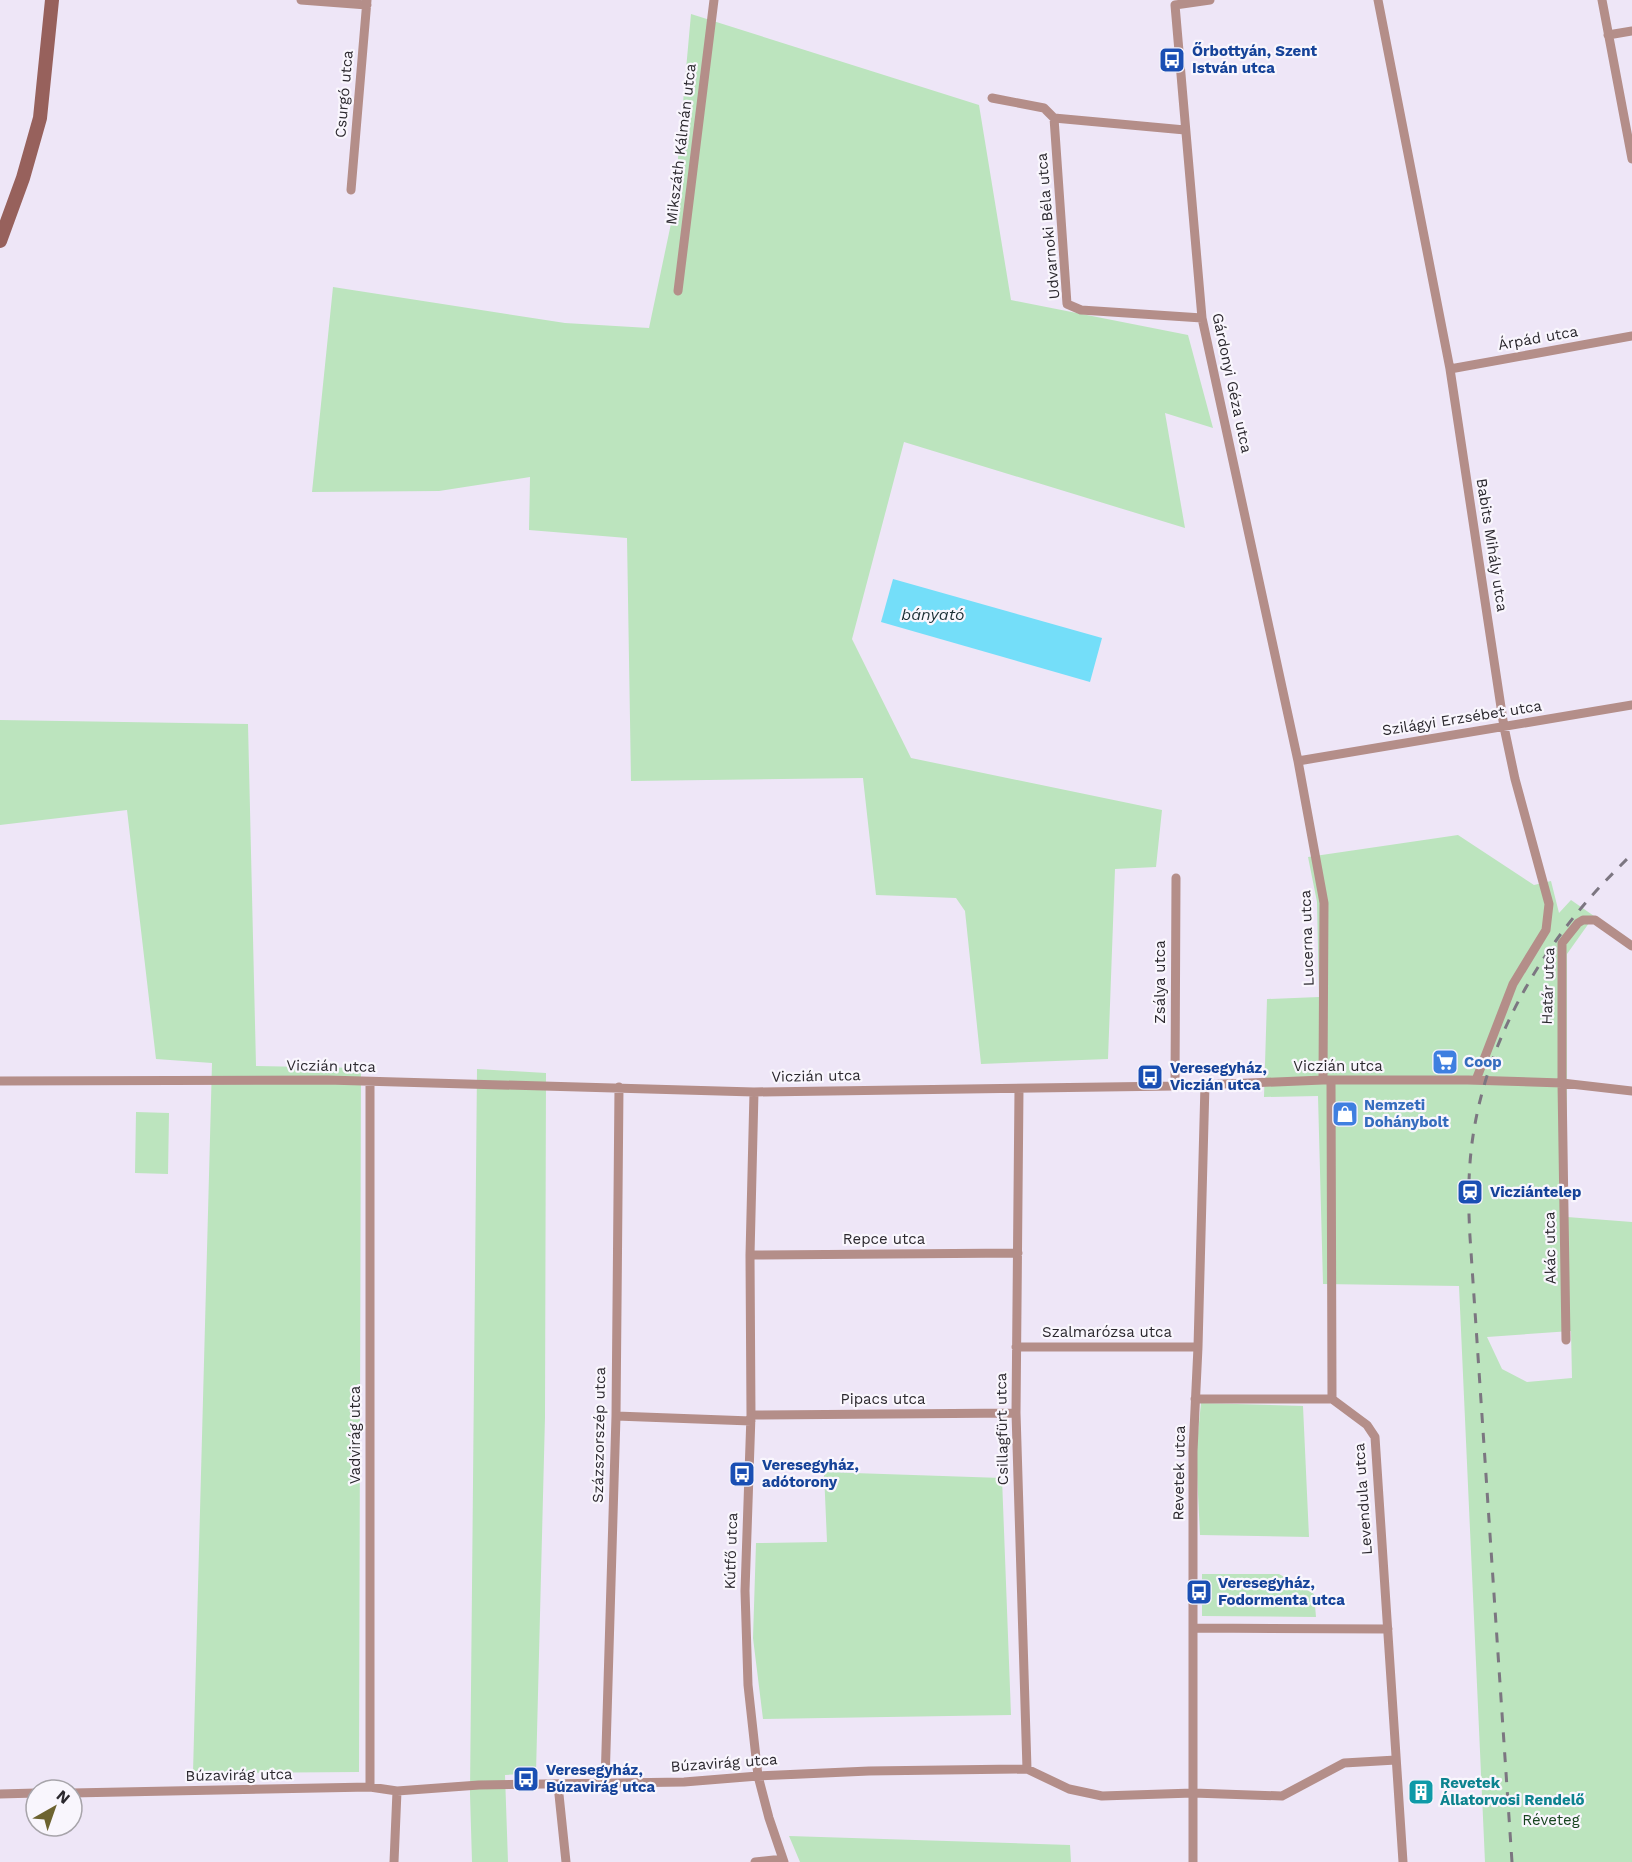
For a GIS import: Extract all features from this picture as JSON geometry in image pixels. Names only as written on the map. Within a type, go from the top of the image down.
[{"type":"main road","points":[[0,242],[37,133],[52,0]]},
{"type":"street","points":[[301,0],[367,2]]},
{"type":"street","name":"Mikszáth Kálmán utca","points":[[678,291],[714,0]]},
{"type":"street","points":[[1173,2],[1210,0]]},
{"type":"street","name":"Babits Mihály utca","points":[[1378,0],[1450,369],[1504,727],[1515,779],[1549,904],[1545,930],[1513,984],[1476,1080]]},
{"type":"street","points":[[1602,0],[1632,159]]},
{"type":"street","name":"Csurgó utca","points":[[351,190],[367,2]]},
{"type":"street","name":"Gárdonyi Géza utca","points":[[1173,2],[1202,318],[1298,761]]},
{"type":"street","points":[[1608,36],[1632,31]]},
{"type":"street","points":[[992,99],[1044,108],[1054,118],[1185,130]]},
{"type":"street","name":"Udvarnoki Béla utca","points":[[1054,118],[1067,304],[1081,310],[1202,318]]},
{"type":"street","name":"Árpád utca","points":[[1450,369],[1632,336]]},
{"type":"street","name":"Szilágyi Erzsébet utca","points":[[1298,761],[1632,705]]},
{"type":"street","name":"Lucerna utca","points":[[1298,761],[1324,903],[1327,1081]]},
{"type":"street","name":"Zsálya utca","points":[[1175,1086],[1176,878]]},
{"type":"street","name":"Határ utca","points":[[1562,1083],[1562,943],[1578,922],[1595,920],[1632,946]]},
{"type":"street","name":"Viczián utca","points":[[0,1081],[327,1080],[754,1092],[1476,1080],[1562,1083],[1632,1091]]},
{"type":"street","points":[[1196,1400],[1332,1400],[1327,1081]]},
{"type":"street","name":"Vadvirág utca","points":[[370,1082],[370,1787]]},
{"type":"street","name":"Akác utca","points":[[1562,1083],[1566,1340]]},
{"type":"street","name":"Revetek utca","points":[[1193,1862],[1193,1451],[1205,1084]]},
{"type":"street","name":"Százszorszép utca","points":[[605,1783],[616,1416],[619,1088]]},
{"type":"street","name":"Csillagfürt utca","points":[[1018,1089],[1016,1413],[1027,1769]]},
{"type":"street","name":"Kútfő utca","points":[[754,1092],[750,1255],[751,1418],[745,1592],[748,1685],[758,1776],[783,1861]]},
{"type":"street","name":"Repce utca","points":[[750,1255],[1018,1253]]},
{"type":"street","name":"Szalmarózsa utca","points":[[1016,1347],[1198,1347]]},
{"type":"street","name":"Levendula utca","points":[[1332,1400],[1367,1425],[1375,1437],[1403,1862]]},
{"type":"street","name":"Pipacs utca","points":[[616,1416],[751,1418],[1016,1413]]},
{"type":"street","points":[[1194,1628],[1388,1629]]},
{"type":"street","name":"Búzavirág utca","points":[[84,1793],[370,1787],[396,1791],[479,1785],[684,1782],[868,1771],[1027,1769],[1069,1789],[1102,1796],[1193,1794],[1282,1796],[1344,1763],[1396,1760]]},
{"type":"street","points":[[558,1785],[566,1862]]},
{"type":"street","points":[[394,1862],[396,1791]]},
{"type":"street","points":[[0,1794],[24,1793]]},
{"type":"street","points":[[755,1862],[783,1861]]},
{"type":"green space","points":[[691,14],[979,105],[1011,300],[1188,335],[1213,428],[1165,413],[1185,528],[904,442],[852,639],[911,758],[1162,810],[1156,867],[1115,869],[1108,1059],[981,1064],[965,911],[956,898],[876,895],[863,778],[631,781],[627,538],[529,530],[530,477],[439,491],[312,492],[333,287],[565,323],[649,328],[673,214]]},
{"type":"green space","points":[[0,720],[248,724],[256,1066],[361,1068],[359,1772],[193,1773],[212,1063],[156,1059],[127,810],[0,825]]},
{"type":"green space","name":"Réveteg","points":[[1458,835],[1534,885],[1551,881],[1559,913],[1571,900],[1594,916],[1567,954],[1567,1217],[1632,1222],[1632,1862],[1485,1862],[1459,1286],[1323,1284],[1318,1096],[1264,1097],[1267,999],[1319,997],[1317,902],[1308,857]],"holes":[[[1571,1331],[1572,1378],[1527,1382],[1502,1369],[1487,1337]]]},
{"type":"green space","points":[[477,1069],[546,1073],[545,1417],[536,1773],[505,1775],[508,1862],[472,1862],[470,1794]]},
{"type":"green space","points":[[136,1112],[169,1113],[168,1174],[135,1173]]},
{"type":"green space","points":[[1201,1403],[1303,1406],[1309,1537],[1200,1535],[1196,1453]]},
{"type":"green space","points":[[824,1472],[1002,1478],[1011,1715],[763,1719],[753,1638],[756,1543],[827,1542]]},
{"type":"green space","points":[[1202,1574],[1279,1574],[1314,1594],[1316,1617],[1202,1616]]},
{"type":"green space","points":[[789,1836],[1070,1845],[1071,1862],[800,1862]]},
{"type":"water","name":"bányató","points":[[893,579],[1102,638],[1090,682],[881,622]]},
{"type":"railway","points":[[1512,1862],[1470,1237],[1471,1148],[1488,1072],[1500,1041],[1530,981],[1567,926],[1593,894],[1632,854]]},
{"type":"place","name":"Őrbottyán, Szent István utca","points":[[1172,60]]},
{"type":"place","name":"Coop","points":[[1445,1062]]},
{"type":"place","name":"Veresegyház, Viczián utca","points":[[1150,1077]]},
{"type":"place","name":"Nemzeti Dohánybolt","points":[[1345,1114]]},
{"type":"place","name":"Vicziántelep","points":[[1470,1192]]},
{"type":"place","name":"Veresegyház, adótorony","points":[[742,1474]]},
{"type":"place","name":"Veresegyház, Fodormenta utca","points":[[1199,1592]]},
{"type":"place","name":"Veresegyház, Búzavirág utca","points":[[526,1779]]},
{"type":"place","name":"Revetek Állatorvosi Rendelő","points":[[1421,1792]]}]
